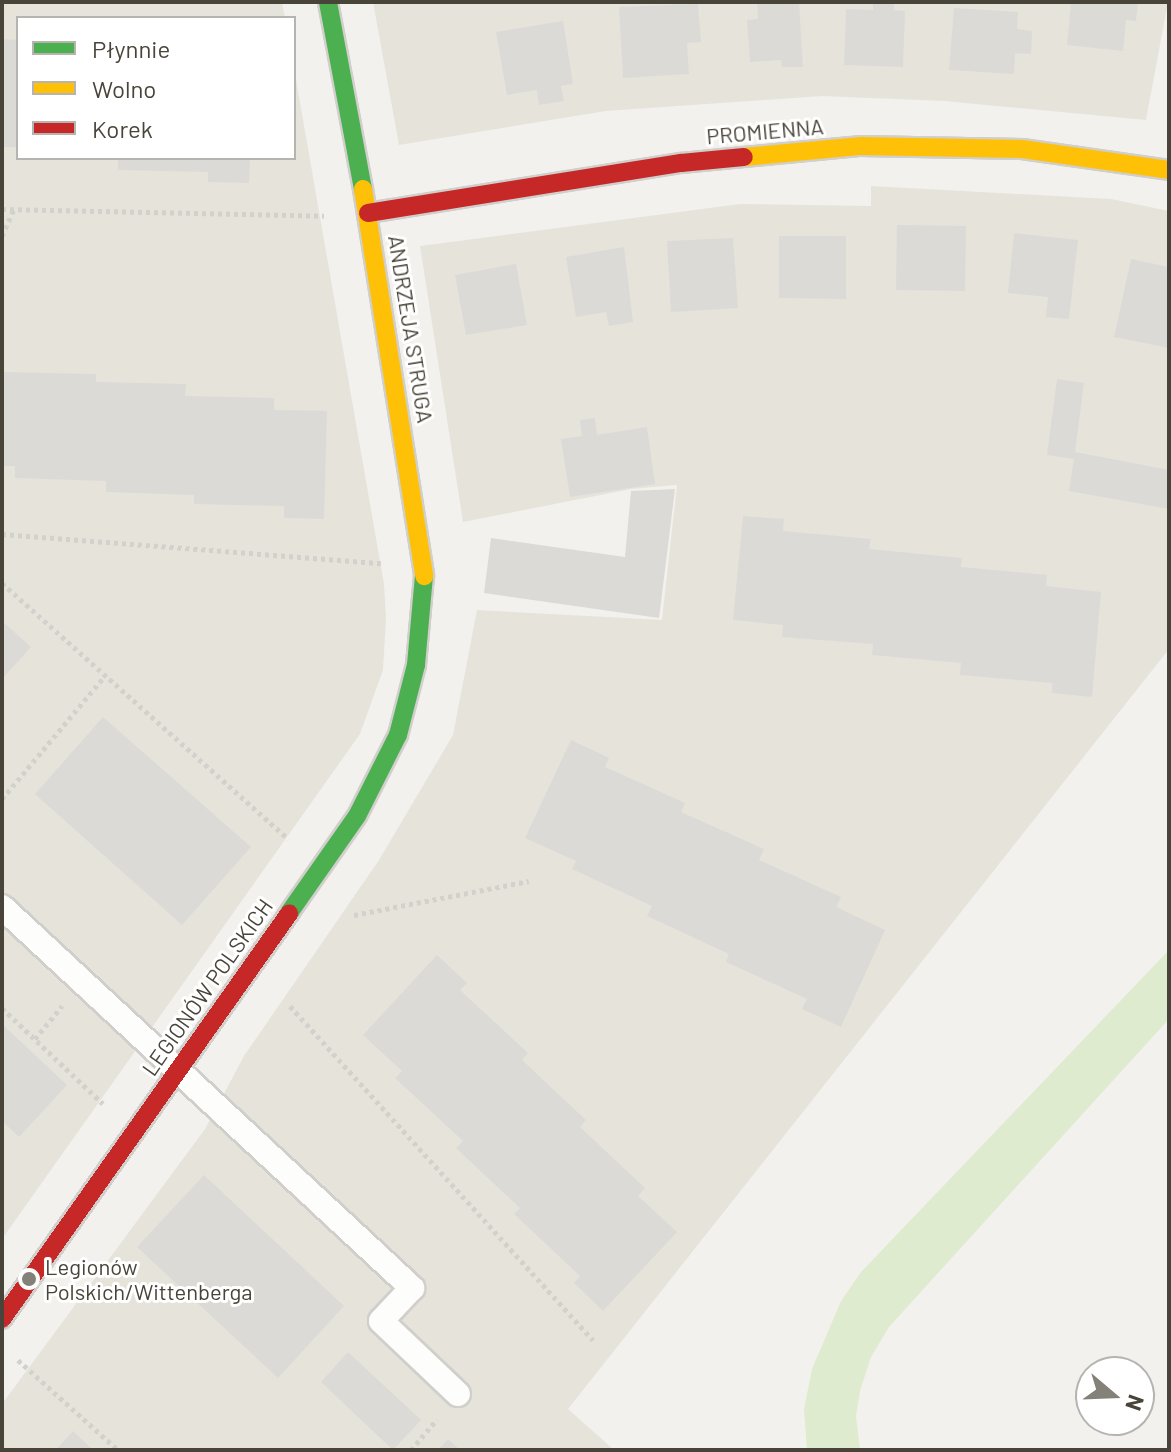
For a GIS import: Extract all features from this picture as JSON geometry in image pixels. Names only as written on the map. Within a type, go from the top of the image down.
[{"type":"street","name":"ANDRZEJA STRUGA","points":[[328,2],[368,213],[425,570],[416,665]]},
{"type":"street","name":"PROMIENNA","points":[[368,213],[681,163],[861,146],[1022,149],[1169,170]]},
{"type":"street","name":"LEGIONÓW POLSKICH","points":[[2,1319],[357,816],[398,735],[416,665]]},
{"type":"lane","points":[[2,907],[412,1288],[381,1321],[458,1394]]},
{"type":"path","points":[[2,209],[333,216]]},
{"type":"path","points":[[2,236],[14,209]]},
{"type":"path","points":[[2,534],[382,563]]},
{"type":"path","points":[[2,583],[291,843]]},
{"type":"path","points":[[2,799],[105,676]]},
{"type":"path","points":[[354,915],[529,881]]},
{"type":"path","points":[[290,1006],[593,1340]]},
{"type":"path","points":[[2,1008],[104,1104]]},
{"type":"path","points":[[17,1359],[118,1450]]},
{"type":"shaded area","points":[[2,2],[282,2],[285,16],[16,16],[16,160],[296,160],[296,79],[384,584],[386,618],[383,670],[360,734],[2,1239]]},
{"type":"shaded area","points":[[373,2],[1168,2],[1146,120],[944,101],[822,96],[606,111],[399,145]]},
{"type":"shaded area","points":[[871,186],[1111,199],[1169,211],[1169,649],[568,1409],[614,1450],[2,1450],[2,1404],[205,1129],[244,1056],[379,860],[453,735],[477,610],[662,620],[677,485],[631,489],[463,522],[420,246],[740,204],[871,206]]},
{"type":"green space","points":[[1169,950],[1169,1019],[889,1327],[871,1357],[860,1391],[856,1416],[860,1450],[807,1450],[804,1409],[812,1369],[841,1301],[861,1272]]},
{"type":"building","points":[[757,2],[799,2],[803,67],[782,67],[781,60],[750,62],[747,20],[758,19]]},
{"type":"building","points":[[873,2],[894,2],[894,10],[905,11],[903,67],[844,65],[846,9],[873,10]]},
{"type":"building","points":[[1071,2],[1138,2],[1136,21],[1126,20],[1123,51],[1067,45]]},
{"type":"building","points":[[698,4],[701,42],[687,43],[689,74],[623,78],[619,7]]},
{"type":"building","points":[[954,8],[1018,12],[1017,29],[1032,31],[1031,54],[1015,53],[1014,74],[949,70]]},
{"type":"building","points":[[563,21],[573,84],[561,86],[564,101],[539,105],[537,90],[507,95],[496,32]]},
{"type":"building","points":[[2,39],[16,40],[16,147],[2,147]]},
{"type":"building","points":[[118,160],[250,160],[249,183],[208,182],[208,172],[118,170]]},
{"type":"building","points":[[897,225],[966,226],[965,291],[896,290]]},
{"type":"building","points":[[1014,233],[1078,240],[1069,319],[1046,317],[1048,297],[1008,293]]},
{"type":"building","points":[[779,236],[846,236],[846,299],[779,298]]},
{"type":"building","points":[[733,238],[738,308],[671,312],[667,241]]},
{"type":"building","points":[[624,247],[633,322],[609,326],[606,312],[576,317],[566,257]]},
{"type":"building","points":[[1131,259],[1169,267],[1169,348],[1114,337]]},
{"type":"building","points":[[516,264],[527,325],[466,335],[455,275]]},
{"type":"building","points":[[2,372],[96,374],[96,382],[186,384],[185,396],[274,398],[274,410],[327,411],[324,519],[284,518],[284,506],[194,504],[194,495],[106,492],[106,481],[15,478],[15,466],[2,466]]},
{"type":"building","points":[[1057,379],[1084,383],[1075,452],[1169,470],[1169,509],[1069,491],[1074,459],[1047,455]]},
{"type":"building","points":[[595,418],[597,435],[647,427],[655,484],[570,497],[561,439],[582,436],[580,420]]},
{"type":"building","points":[[675,489],[659,618],[484,593],[491,538],[625,557],[631,491]]},
{"type":"building","points":[[743,516],[784,519],[783,531],[871,539],[869,549],[962,558],[961,567],[1047,575],[1046,586],[1101,592],[1092,697],[1052,693],[1052,683],[960,675],[961,663],[872,655],[873,644],[782,637],[783,625],[733,620]]},
{"type":"building","points":[[2,621],[31,647],[2,679]]},
{"type":"building","points":[[103,717],[251,847],[182,925],[35,794]]},
{"type":"building","points":[[571,740],[609,758],[605,767],[685,803],[681,812],[764,849],[759,860],[841,897],[836,907],[885,930],[841,1027],[802,1009],[807,999],[726,962],[729,954],[647,916],[652,906],[572,869],[576,861],[525,838]]},
{"type":"building","points":[[437,955],[467,983],[460,990],[528,1053],[522,1060],[586,1120],[580,1127],[645,1188],[638,1196],[677,1232],[603,1311],[574,1283],[580,1276],[514,1214],[520,1208],[456,1148],[463,1141],[395,1078],[402,1071],[363,1035]]},
{"type":"building","points":[[2,1024],[67,1085],[19,1137],[2,1121]]},
{"type":"building","points":[[204,1175],[344,1306],[278,1378],[137,1247]]},
{"type":"building","points":[[348,1352],[421,1420],[393,1450],[321,1382]]},
{"type":"building","points":[[73,1431],[93,1450],[56,1450]]},
{"type":"building","points":[[448,1439],[460,1450],[438,1450]]},
{"type":"traffic: fast","points":[[328,2],[363,189]]},
{"type":"traffic: fast","points":[[289,913],[357,816],[398,735],[416,665],[424,576]]},
{"type":"traffic: slow","points":[[744,157],[861,146],[1022,149],[1169,170]]},
{"type":"traffic: slow","points":[[363,189],[424,576]]},
{"type":"traffic: jam","points":[[368,213],[681,163],[744,157]]},
{"type":"traffic: jam","points":[[2,1319],[289,913]]},
{"type":"place","name":"Legionów Polskich/Wittenberga","points":[[29,1279]]}]
